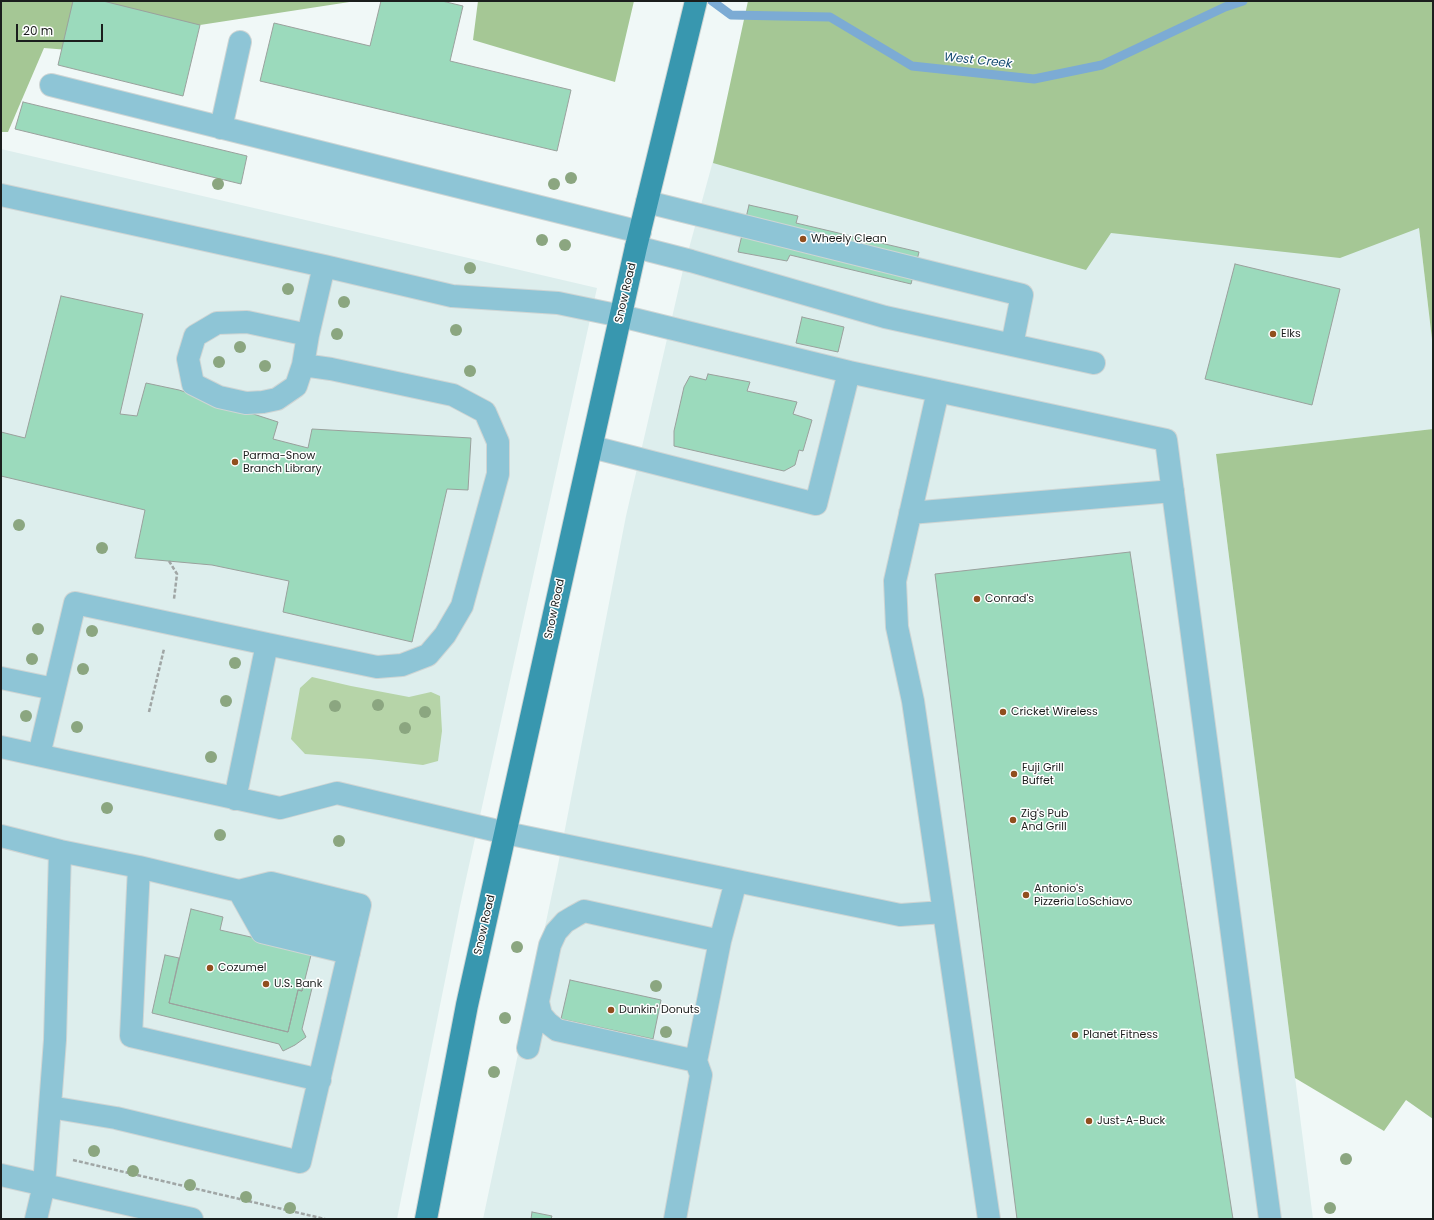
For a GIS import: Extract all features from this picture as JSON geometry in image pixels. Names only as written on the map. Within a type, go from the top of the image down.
[{"type":"main road","name":"Snow Road","points":[[426,1219],[467,1005],[638,240],[696,1]]},
{"type":"lane","points":[[221,128],[240,42]]},
{"type":"lane","points":[[51,85],[221,128],[638,240],[691,261],[884,317],[1094,363]]},
{"type":"lane","points":[[1,195],[324,266],[452,296],[558,303],[621,316],[849,372],[1166,440],[1270,1219]]},
{"type":"lane","points":[[647,202],[1022,294],[1012,345]]},
{"type":"lane","points":[[308,335],[247,322],[217,323],[195,336],[188,359],[193,384],[219,397],[246,403],[277,399],[296,386],[303,365],[308,335],[324,266]]},
{"type":"lane","points":[[39,755],[75,603],[377,667],[402,665],[428,655],[445,635],[462,606],[498,474],[498,442],[485,412],[453,395],[331,369],[303,365]]},
{"type":"lane","points":[[592,447],[816,504],[849,372]]},
{"type":"lane","points":[[938,391],[895,581],[897,627],[913,701],[989,1219]]},
{"type":"lane","points":[[910,513],[1173,491]]},
{"type":"lane","points":[[235,799],[267,644]]},
{"type":"lane","points":[[1,678],[54,689]]},
{"type":"lane","points":[[1,747],[280,808],[337,793],[506,832],[900,915],[944,912]]},
{"type":"lane","points":[[1,836],[60,851],[139,867],[239,891],[270,883],[360,905],[300,1162],[116,1118],[50,1107]]},
{"type":"lane","points":[[36,1219],[44,1185],[47,1154],[54,1040],[60,851]]},
{"type":"lane","points":[[139,867],[131,1036],[320,1080]]},
{"type":"lane","points":[[675,1219],[701,1075],[696,1062],[720,941],[736,881]]},
{"type":"lane","points":[[239,891],[262,932],[352,937]]},
{"type":"lane","points":[[528,1048],[550,945],[556,932],[565,922],[584,911],[720,941]]},
{"type":"lane","points":[[538,1002],[542,1015],[548,1023],[557,1030],[696,1062]]},
{"type":"lane","points":[[1,1175],[192,1219]]},
{"type":"path","points":[[47,1154],[325,1219]]},
{"type":"shaded area","points":[[721,132],[1419,228],[1433,348],[1433,429],[1216,454],[1313,1219],[483,1219],[557,870],[626,516],[683,270]]},
{"type":"shaded area","points":[[1,149],[597,288],[460,906],[397,1219],[1,1219]]},
{"type":"green space","points":[[1,1],[356,1],[200,25],[118,54],[44,48],[8,132],[1,132]]},
{"type":"green space","points":[[478,1],[634,1],[615,82],[473,40]]},
{"type":"green space","points":[[748,1],[1433,1],[1433,348],[1419,228],[1340,258],[1111,233],[1086,270],[713,163]]},
{"type":"green space","points":[[1433,429],[1433,1119],[1406,1100],[1384,1131],[1295,1078],[1216,454]]},
{"type":"green space","points":[[312,677],[409,697],[431,692],[440,696],[442,731],[438,761],[423,765],[305,754],[291,739],[300,688]]},
{"type":"building","points":[[73,1],[103,1],[200,25],[183,96],[58,65]]},
{"type":"building","points":[[381,1],[442,1],[463,6],[450,61],[571,90],[557,151],[260,81],[274,23],[370,46]]},
{"type":"building","points":[[23,102],[247,156],[241,184],[15,129]]},
{"type":"building","name":"Wheely Clean","points":[[749,205],[798,216],[796,223],[919,252],[911,284],[790,255],[787,261],[738,252]]},
{"type":"building","name":"Elks","points":[[1235,264],[1340,289],[1312,405],[1205,379]]},
{"type":"building","name":"Parma-Snow Branch Library","points":[[61,296],[143,314],[120,414],[137,416],[146,383],[179,390],[278,422],[273,439],[308,448],[312,429],[471,438],[468,490],[447,489],[412,642],[283,612],[289,581],[212,565],[135,558],[145,510],[1,476],[1,432],[25,438]]},
{"type":"building","points":[[802,317],[844,327],[838,352],[796,343]]},
{"type":"building","points":[[708,374],[750,382],[747,391],[797,402],[793,414],[812,420],[803,451],[799,450],[795,465],[784,471],[674,446],[674,431],[684,387],[690,376],[706,380]]},
{"type":"building","points":[[1130,552],[1233,1219],[1017,1219],[935,574]]},
{"type":"building","points":[[191,909],[223,917],[220,930],[312,951],[302,991],[298,990],[288,1032],[169,1003]]},
{"type":"building","points":[[165,955],[179,958],[169,1003],[288,1032],[298,990],[302,991],[303,986],[312,988],[302,1029],[306,1037],[283,1051],[279,1044],[152,1013]]},
{"type":"building","name":"Dunkin' Donuts","points":[[570,980],[661,1000],[653,1039],[561,1019]]},
{"type":"building","points":[[532,1212],[552,1216],[551,1219],[531,1219]]},
{"type":"waterway","name":"West Creek","points":[[712,1],[731,15],[830,17],[912,66],[1034,79],[1102,65],[1225,7],[1243,1]]},
{"type":"place","name":"Wheely Clean","points":[[803,239]]},
{"type":"place","name":"Elks","points":[[1273,334]]},
{"type":"place","name":"Parma-Snow Branch Library","points":[[235,462]]},
{"type":"place","name":"Conrad's","points":[[977,599]]},
{"type":"place","name":"Cricket Wireless","points":[[1003,712]]},
{"type":"place","name":"Fuji Grill Buffet","points":[[1014,774]]},
{"type":"place","name":"Zig's Pub And Grill","points":[[1013,820]]},
{"type":"place","name":"Antonio's Pizzeria LoSchiavo","points":[[1026,895]]},
{"type":"place","name":"Cozumel","points":[[210,968]]},
{"type":"place","name":"U.S. Bank","points":[[266,984]]},
{"type":"place","name":"Dunkin' Donuts","points":[[611,1010]]},
{"type":"place","name":"Planet Fitness","points":[[1075,1035]]},
{"type":"place","name":"Just-A-Buck","points":[[1089,1121]]}]
